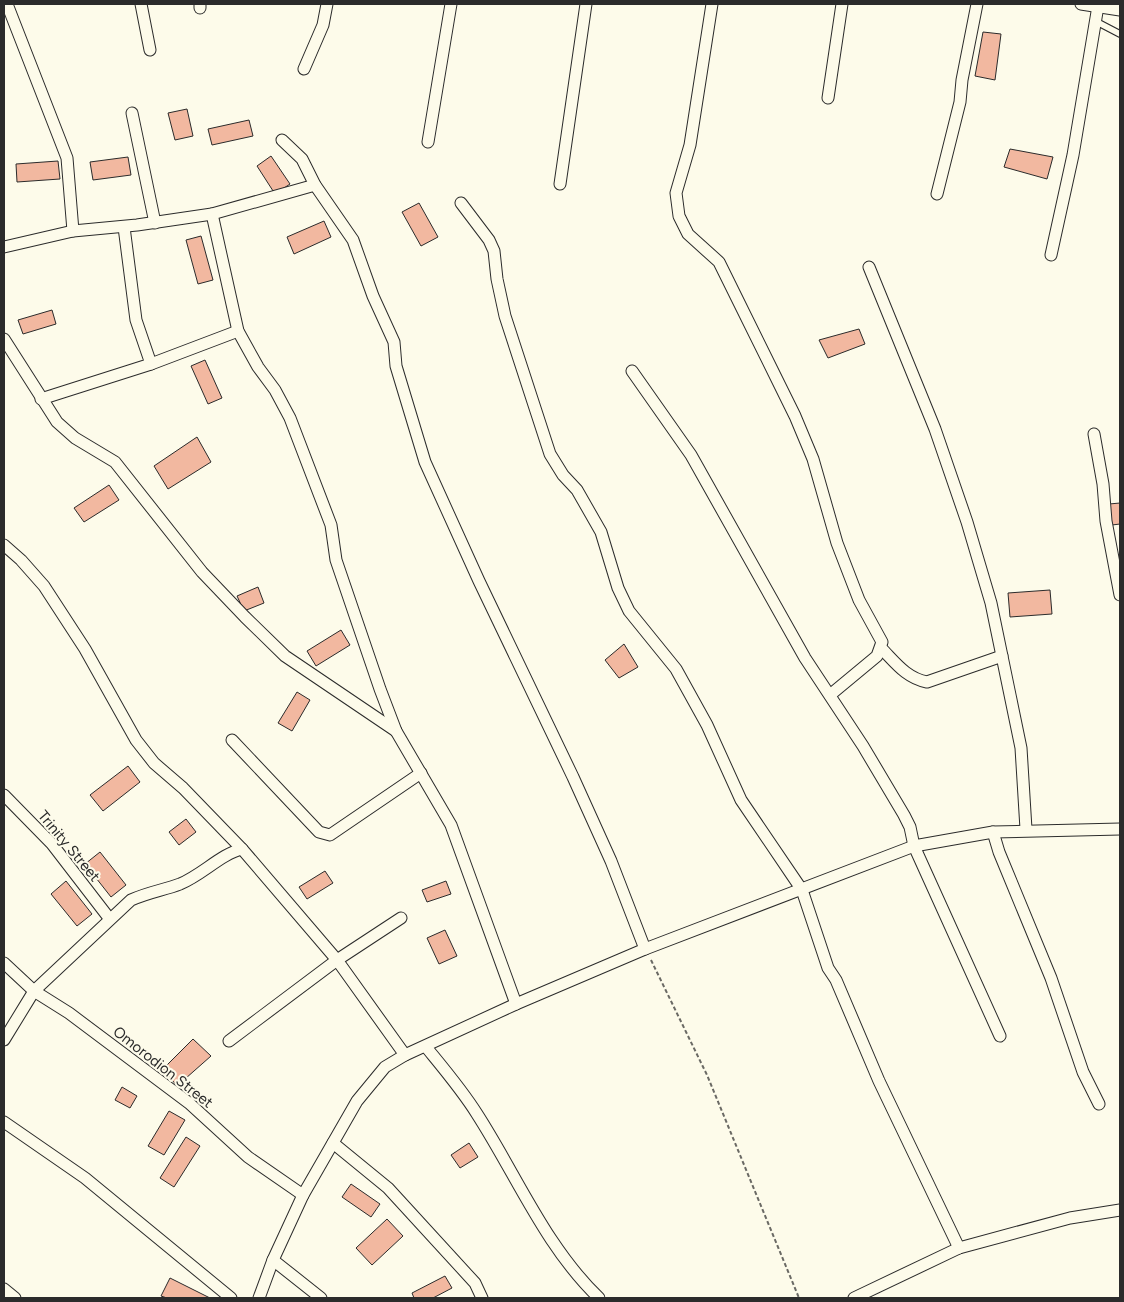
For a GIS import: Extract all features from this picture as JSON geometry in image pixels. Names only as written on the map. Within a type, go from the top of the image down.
[{"type":"street","points":[[8,4],[67,158],[73,231]]},
{"type":"street","points":[[141,4],[150,50]]},
{"type":"street","points":[[304,69],[323,25],[328,4]]},
{"type":"street","points":[[428,142],[451,4]]},
{"type":"street","points":[[560,184],[586,4]]},
{"type":"street","points":[[712,4],[690,146],[676,193],[679,216],[688,234],[719,262],[794,416],[813,459],[837,543],[859,600],[878,631],[882,642],[877,656],[830,695]]},
{"type":"street","points":[[828,98],[842,4]]},
{"type":"street","points":[[937,194],[960,102],[962,80],[977,4]]},
{"type":"street","points":[[1081,4],[1120,10]]},
{"type":"street","points":[[1052,255],[1073,155],[1097,22],[1098,6]]},
{"type":"street","points":[[132,114],[155,223]]},
{"type":"street","points":[[282,140],[302,159],[315,185],[353,240],[372,296],[394,342],[396,366],[426,462],[479,581],[577,785],[645,949]]},
{"type":"street","points":[[4,247],[73,231],[124,227],[212,214],[315,185]]},
{"type":"street","points":[[461,203],[489,240],[494,251],[497,279],[506,316],[550,454],[563,475],[577,490],[601,532],[618,588],[628,611],[676,669],[707,725],[741,800],[802,890],[828,968],[836,980],[879,1081],[959,1248]]},
{"type":"street","points":[[212,214],[238,331],[290,418],[330,525],[336,560],[396,731],[452,824],[516,1004]]},
{"type":"street","points":[[124,227],[136,320],[151,364]]},
{"type":"street","points":[[869,267],[935,429],[964,513],[991,603],[1021,748],[1026,830]]},
{"type":"street","points":[[42,399],[151,364],[238,331]]},
{"type":"street","points":[[4,339],[57,422],[75,438],[114,462],[202,572],[285,656],[396,731]]},
{"type":"street","points":[[632,370],[691,454],[805,658],[904,815],[910,828],[914,846],[1000,1036]]},
{"type":"street","points":[[1094,434],[1103,484],[1106,521],[1120,595]]},
{"type":"street","points":[[4,545],[21,560],[44,586],[86,649],[136,740],[154,763],[183,788],[242,849],[337,960],[406,1055]]},
{"type":"street","points":[[881,648],[905,673],[916,680],[927,682],[1002,656]]},
{"type":"street","points":[[232,740],[319,832],[325,835],[330,835],[421,773]]},
{"type":"street","name":"Trinity Street","points":[[4,795],[52,844],[109,918]]},
{"type":"street","points":[[260,1298],[273,1260],[303,1195],[357,1100],[385,1067],[406,1055],[516,1004],[645,949],[914,846],[993,832],[1120,828]]},
{"type":"street","points":[[993,832],[998,852],[1051,978],[1083,1072],[1099,1104]]},
{"type":"street","points":[[4,1040],[34,991],[109,918],[131,900],[151,891],[179,884],[203,872],[233,851],[242,849]]},
{"type":"street","points":[[229,1041],[337,960],[401,918]]},
{"type":"street","name":"Omorodion Street","points":[[4,963],[34,991],[69,1013],[189,1103],[248,1157],[303,1195]]},
{"type":"street","points":[[426,1047],[456,1082],[544,1230],[577,1277],[599,1298]]},
{"type":"street","points":[[4,1122],[85,1178],[231,1298]]},
{"type":"street","points":[[333,1143],[388,1188],[475,1283],[482,1298]]},
{"type":"street","points":[[854,1298],[959,1248],[1070,1218],[1120,1210]]},
{"type":"street","points":[[273,1260],[322,1298]]},
{"type":"street","points":[[4,1289],[15,1298]]},
{"type":"lane","points":[[1097,22],[1120,34]]},
{"type":"path","points":[[645,949],[707,1075],[799,1298]]},
{"type":"building","points":[[983,32],[1001,34],[995,80],[975,76]]},
{"type":"building","points":[[187,109],[193,136],[175,140],[168,113]]},
{"type":"building","points":[[249,120],[253,136],[212,145],[208,129]]},
{"type":"building","points":[[1010,149],[1053,157],[1047,179],[1004,167]]},
{"type":"building","points":[[271,156],[290,184],[275,194],[257,166]]},
{"type":"building","points":[[128,157],[131,175],[93,180],[90,162]]},
{"type":"building","points":[[58,161],[60,179],[17,182],[16,164]]},
{"type":"building","points":[[419,203],[438,237],[421,246],[402,212]]},
{"type":"building","points":[[324,221],[331,237],[294,254],[287,237]]},
{"type":"building","points":[[201,236],[213,280],[198,284],[186,240]]},
{"type":"building","points":[[52,310],[56,324],[23,334],[18,320]]},
{"type":"building","points":[[859,329],[865,344],[828,358],[819,340]]},
{"type":"building","points":[[205,360],[222,398],[208,404],[191,366]]},
{"type":"building","points":[[197,437],[211,462],[168,489],[154,466]]},
{"type":"building","points":[[109,485],[119,500],[84,522],[74,508]]},
{"type":"building","points":[[1120,503],[1120,524],[1112,525],[1109,504]]},
{"type":"building","points":[[258,587],[264,603],[244,611],[237,596]]},
{"type":"building","points":[[1050,590],[1052,614],[1010,617],[1008,593]]},
{"type":"building","points":[[341,630],[350,645],[316,666],[307,651]]},
{"type":"building","points":[[624,644],[638,667],[619,678],[605,660]]},
{"type":"building","points":[[297,692],[310,700],[292,731],[278,723]]},
{"type":"building","points":[[128,766],[140,782],[103,811],[90,795]]},
{"type":"building","points":[[186,819],[196,832],[179,845],[169,832]]},
{"type":"building","points":[[100,852],[126,885],[111,897],[85,864]]},
{"type":"building","points":[[325,871],[333,883],[307,899],[299,887]]},
{"type":"building","points":[[66,881],[92,914],[77,926],[51,894]]},
{"type":"building","points":[[446,881],[451,894],[427,902],[422,890]]},
{"type":"building","points":[[445,930],[457,956],[439,964],[427,938]]},
{"type":"building","points":[[193,1039],[211,1056],[177,1086],[163,1069]]},
{"type":"building","points":[[122,1087],[137,1096],[130,1108],[115,1100]]},
{"type":"building","points":[[169,1111],[185,1120],[164,1155],[148,1146]]},
{"type":"building","points":[[186,1137],[200,1146],[174,1187],[160,1178]]},
{"type":"building","points":[[469,1143],[478,1157],[460,1168],[451,1155]]},
{"type":"building","points":[[351,1184],[380,1204],[371,1217],[342,1197]]},
{"type":"building","points":[[387,1219],[403,1236],[372,1265],[356,1248]]},
{"type":"building","points":[[445,1276],[452,1288],[433,1298],[414,1298],[412,1293]]},
{"type":"building","points":[[170,1278],[210,1298],[167,1298],[161,1296]]}]
